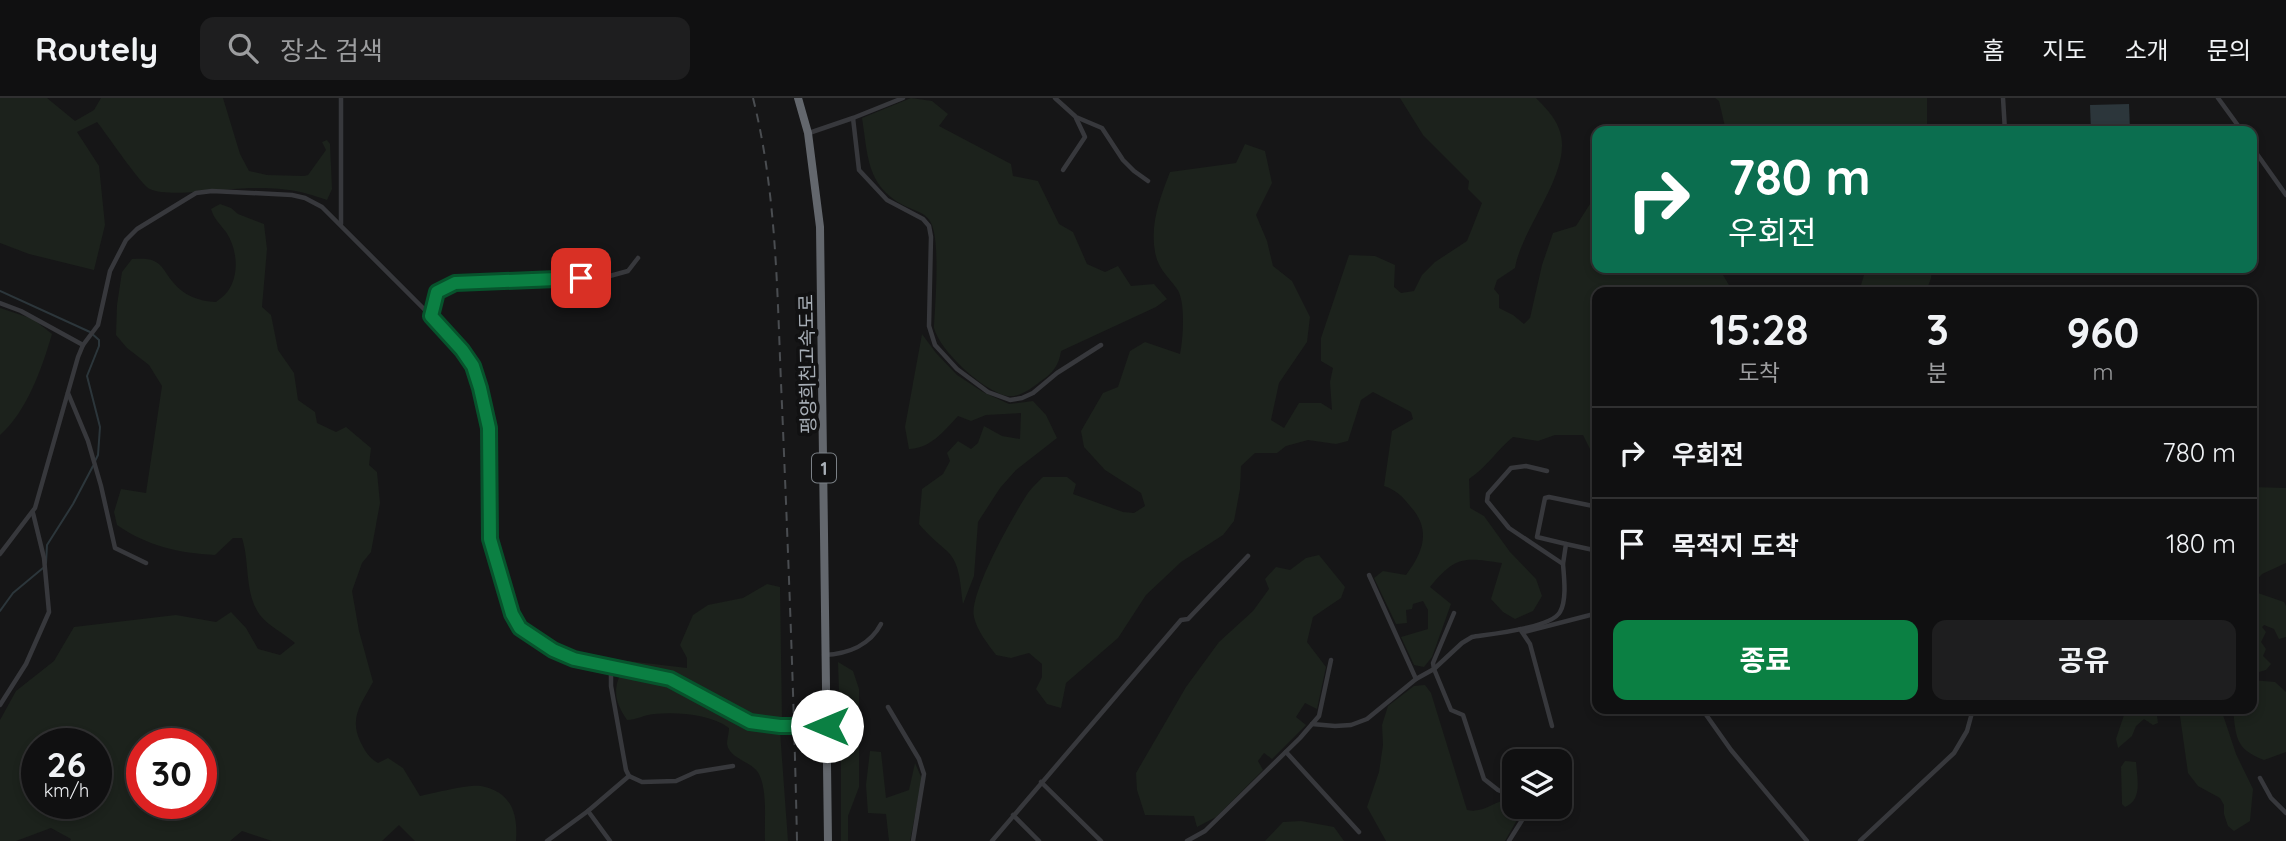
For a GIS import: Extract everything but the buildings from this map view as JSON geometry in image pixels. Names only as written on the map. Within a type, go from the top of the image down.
[{"type":"highway","name":"평양희천고속도로","points":[[797,98],[806,134],[819,256],[825,841]]},
{"type":"street","points":[[341,98],[341,225]]},
{"type":"street","points":[[806,134],[903,98]]},
{"type":"street","points":[[1055,98],[1076,117],[1102,128],[1123,160],[1134,172],[1148,181]]},
{"type":"street","points":[[2003,98],[2005,126]]},
{"type":"street","points":[[2218,98],[2238,126]]},
{"type":"street","points":[[1063,170],[1085,137],[1076,117]]},
{"type":"street","points":[[853,118],[859,170],[887,200],[923,219],[929,226],[932,237],[929,326],[935,345],[957,369],[988,392],[1010,400],[1033,393],[1057,373],[1101,345]]},
{"type":"street","points":[[2257,154],[2286,195]]},
{"type":"street","points":[[0,554],[33,512],[83,345],[98,325],[110,271],[126,240],[137,229],[196,193],[212,191],[292,195],[322,207],[431,316],[473,366],[489,428],[490,539],[512,614],[520,628],[553,650],[574,659],[670,679],[750,722],[780,726],[825,726]]},
{"type":"street","points":[[431,316],[437,292],[455,283],[606,277],[628,271],[638,258]]},
{"type":"street","points":[[0,303],[21,311],[83,345]]},
{"type":"street","points":[[68,393],[88,441],[115,548],[146,564]]},
{"type":"street","points":[[1548,471],[1525,466],[1511,468],[1488,494],[1487,501],[1509,528],[1563,564]]},
{"type":"street","points":[[1592,506],[1545,498],[1538,537],[1592,550]]},
{"type":"street","points":[[0,705],[26,664],[49,612],[44,558],[33,512]]},
{"type":"street","points":[[1522,630],[1547,622],[1559,614],[1564,598],[1563,564],[1566,544]]},
{"type":"street","points":[[992,841],[1181,620],[1188,619],[1248,556]]},
{"type":"street","points":[[1369,575],[1416,678]]},
{"type":"street","points":[[1454,613],[1435,655],[1434,669],[1451,710],[1463,715],[1484,779],[1502,792]]},
{"type":"street","points":[[1312,724],[1351,725],[1367,719],[1416,678],[1434,669],[1472,637],[1522,630],[1592,614]]},
{"type":"street","points":[[825,655],[848,652],[871,639],[881,624]]},
{"type":"street","points":[[1522,630],[1530,644],[1552,726]]},
{"type":"street","points":[[1187,841],[1205,831],[1319,716],[1331,660]]},
{"type":"street","points":[[611,668],[611,686],[629,776],[642,782],[676,780],[696,772],[733,766]]},
{"type":"street","points":[[888,707],[919,759],[924,774],[913,841]]},
{"type":"street","points":[[1706,714],[1731,750],[1807,841]]},
{"type":"street","points":[[1860,841],[1954,753],[1967,731],[1972,714]]},
{"type":"street","points":[[1286,752],[1359,832]]},
{"type":"street","points":[[547,841],[629,776]]},
{"type":"street","points":[[2260,778],[2271,798],[2286,813]]},
{"type":"street","points":[[1041,782],[1101,841]]},
{"type":"street","points":[[588,811],[610,841]]},
{"type":"street","points":[[1013,815],[1039,841]]},
{"type":"street","points":[[1509,841],[1523,819]]},
{"type":"shaded area","points":[[0,98],[47,98],[75,121],[94,110],[101,98],[223,98],[240,154],[249,171],[267,175],[308,175],[326,150],[322,142],[327,140],[330,144],[332,189],[327,200],[273,188],[159,192],[150,189],[139,178],[97,122],[77,132],[99,166],[105,225],[94,270],[29,254],[0,243]]},
{"type":"shaded area","points":[[911,98],[932,101],[948,114],[939,126],[1011,164],[1013,176],[1038,181],[1059,224],[1073,232],[1087,264],[1105,272],[1118,266],[1131,286],[1154,284],[1167,299],[1156,307],[1061,351],[1052,372],[1021,394],[1007,396],[997,393],[975,378],[953,358],[934,328],[936,256],[930,221],[922,213],[891,197],[882,188],[875,178],[868,157],[862,118]]},
{"type":"shaded area","points":[[1400,98],[1536,98],[1555,120],[1562,145],[1554,179],[1527,234],[1515,268],[1497,280],[1494,289],[1499,295],[1499,308],[1524,324],[1530,318],[1542,265],[1553,233],[1576,226],[1592,203],[1592,273],[1722,273],[1730,287],[1592,287],[1592,453],[1583,435],[1555,435],[1538,441],[1513,437],[1469,479],[1470,508],[1484,516],[1510,552],[1536,579],[1542,596],[1533,611],[1515,619],[1503,612],[1491,599],[1502,563],[1469,560],[1454,564],[1430,587],[1451,604],[1432,657],[1424,667],[1414,665],[1401,637],[1428,629],[1428,610],[1423,601],[1413,604],[1412,609],[1406,610],[1407,623],[1396,624],[1374,578],[1383,571],[1406,575],[1417,558],[1423,541],[1417,515],[1398,494],[1384,486],[1392,431],[1413,419],[1411,412],[1373,392],[1361,400],[1348,441],[1336,444],[1308,440],[1286,446],[1277,453],[1255,453],[1241,466],[1234,521],[1223,535],[1181,562],[1146,595],[1118,638],[1066,683],[1061,708],[1047,704],[1036,689],[1042,677],[1042,664],[1029,653],[1011,658],[996,655],[978,627],[974,606],[1003,536],[1028,493],[1043,477],[1067,477],[1076,484],[1073,494],[1123,512],[1134,513],[1145,506],[1141,493],[1105,470],[1084,447],[1081,431],[1103,393],[1118,387],[1130,351],[1145,342],[1180,354],[1182,302],[1177,289],[1158,263],[1154,241],[1157,211],[1170,172],[1236,163],[1245,144],[1265,151],[1272,183],[1256,215],[1267,241],[1273,266],[1292,281],[1310,317],[1307,342],[1279,383],[1271,420],[1284,428],[1299,403],[1321,403],[1332,410],[1330,382],[1333,368],[1321,361],[1321,338],[1349,255],[1375,256],[1395,265],[1394,287],[1401,293],[1414,291],[1422,275],[1435,262],[1467,241],[1482,203],[1468,189],[1469,181],[1423,135]]},
{"type":"shaded area","points":[[1715,98],[1927,98],[1927,126],[1725,126],[1719,101]]},
{"type":"shaded area","points":[[2129,104],[2130,126],[2091,126],[2090,105]]},
{"type":"shaded area","points":[[220,204],[264,224],[267,249],[262,307],[271,315],[278,350],[294,373],[298,400],[315,412],[317,423],[336,432],[346,427],[371,448],[369,465],[377,472],[380,503],[371,552],[362,563],[352,591],[359,631],[373,682],[356,717],[360,741],[367,754],[378,763],[388,758],[403,768],[420,796],[476,786],[500,793],[514,813],[516,841],[415,841],[399,825],[382,841],[272,841],[242,831],[230,841],[70,841],[71,839],[51,828],[16,841],[0,841],[0,720],[16,691],[54,661],[74,627],[176,615],[216,622],[231,612],[246,628],[258,649],[280,655],[295,643],[267,623],[255,606],[249,587],[242,538],[233,538],[215,555],[176,550],[128,532],[117,525],[114,512],[121,489],[146,493],[162,386],[149,365],[127,348],[116,335],[122,272],[132,259],[152,260],[160,265],[186,294],[216,302],[232,284],[236,261],[230,238],[215,219],[211,209]]},
{"type":"shaded area","points":[[1865,273],[1932,273],[1928,287],[1860,287]]},
{"type":"shaded area","points":[[0,308],[33,319],[52,334],[26,401],[0,435]]},
{"type":"shaded area","points":[[922,334],[957,375],[983,392],[1009,404],[1033,401],[1046,415],[1057,438],[1016,470],[1000,488],[978,522],[974,576],[963,604],[959,576],[952,556],[919,524],[922,489],[943,474],[950,461],[947,453],[958,441],[971,449],[978,443],[984,426],[1002,436],[1020,439],[1021,413],[986,415],[971,421],[958,416],[930,442],[909,449],[905,427]]},
{"type":"shaded area","points":[[2257,487],[2286,488],[2286,563],[2262,574],[2257,580]]},
{"type":"shaded area","points":[[1319,555],[1345,587],[1341,598],[1313,617],[1307,642],[1326,667],[1317,709],[1305,703],[1296,717],[1306,725],[1272,759],[1264,753],[1258,761],[1263,770],[1216,817],[1197,827],[1194,816],[1145,815],[1137,790],[1136,773],[1186,687],[1219,642],[1253,611],[1269,589],[1265,579],[1276,567],[1290,570],[1306,558]]},
{"type":"shaded area","points":[[767,584],[780,587],[782,721],[757,719],[673,676],[626,666],[628,661],[687,668],[687,658],[680,645],[693,615],[708,605],[743,598]]},
{"type":"shaded area","points":[[2257,593],[2284,602],[2286,606],[2286,637],[2279,639],[2274,629],[2264,625],[2262,627],[2266,632],[2261,642],[2266,649],[2263,656],[2271,664],[2266,670],[2257,673]]},
{"type":"shaded area","points":[[838,662],[853,671],[859,689],[859,787],[848,816],[848,841],[841,841]]},
{"type":"shaded area","points":[[620,675],[668,682],[745,723],[780,731],[788,841],[765,841],[765,798],[762,782],[756,770],[729,749],[729,728],[703,717],[673,713],[627,720],[618,704],[616,693]]},
{"type":"shaded area","points":[[2257,680],[2275,682],[2286,692],[2286,752],[2264,760],[2254,756],[2242,746],[2234,714],[2257,714]]},
{"type":"shaded area","points":[[1425,685],[1431,693],[1467,810],[1480,810],[1502,801],[1502,819],[1517,819],[1505,841],[1386,841],[1367,807],[1379,772],[1383,745],[1382,725],[1388,706],[1414,686]]},
{"type":"shaded area","points":[[2124,714],[2157,714],[2158,723],[2153,725],[2144,719],[2136,726],[2132,736],[2118,748],[2116,739]]},
{"type":"shaded area","points":[[2180,714],[2223,714],[2236,754],[2253,789],[2250,821],[2234,831],[2228,826],[2220,798],[2198,786],[2188,773]]},
{"type":"shaded area","points":[[870,751],[881,752],[886,798],[909,790],[915,763],[922,779],[910,841],[889,841],[886,814],[868,813],[866,785]]},
{"type":"shaded area","points":[[2125,761],[2136,762],[2138,781],[2137,794],[2131,804],[2125,807],[2122,804],[2121,767]]},
{"type":"shaded area","points":[[1301,821],[1334,827],[1344,841],[1265,841],[1283,822]]},
{"type":"waterway","points":[[0,291],[90,332],[99,340],[87,376],[100,427],[95,461]]},
{"type":"waterway","points":[[46,563],[47,545],[93,466]]},
{"type":"waterway","points":[[0,611],[13,593],[43,568]]},
{"type":"railway","points":[[753,98],[767,174],[775,250],[791,623],[797,841]]},
{"type":"route","points":[[581,278],[455,283],[437,292],[433,304],[431,316],[473,366],[480,388],[489,428],[488,526],[492,549],[512,614],[520,628],[553,650],[574,659],[670,679],[750,722],[780,726],[827,726]]}]
